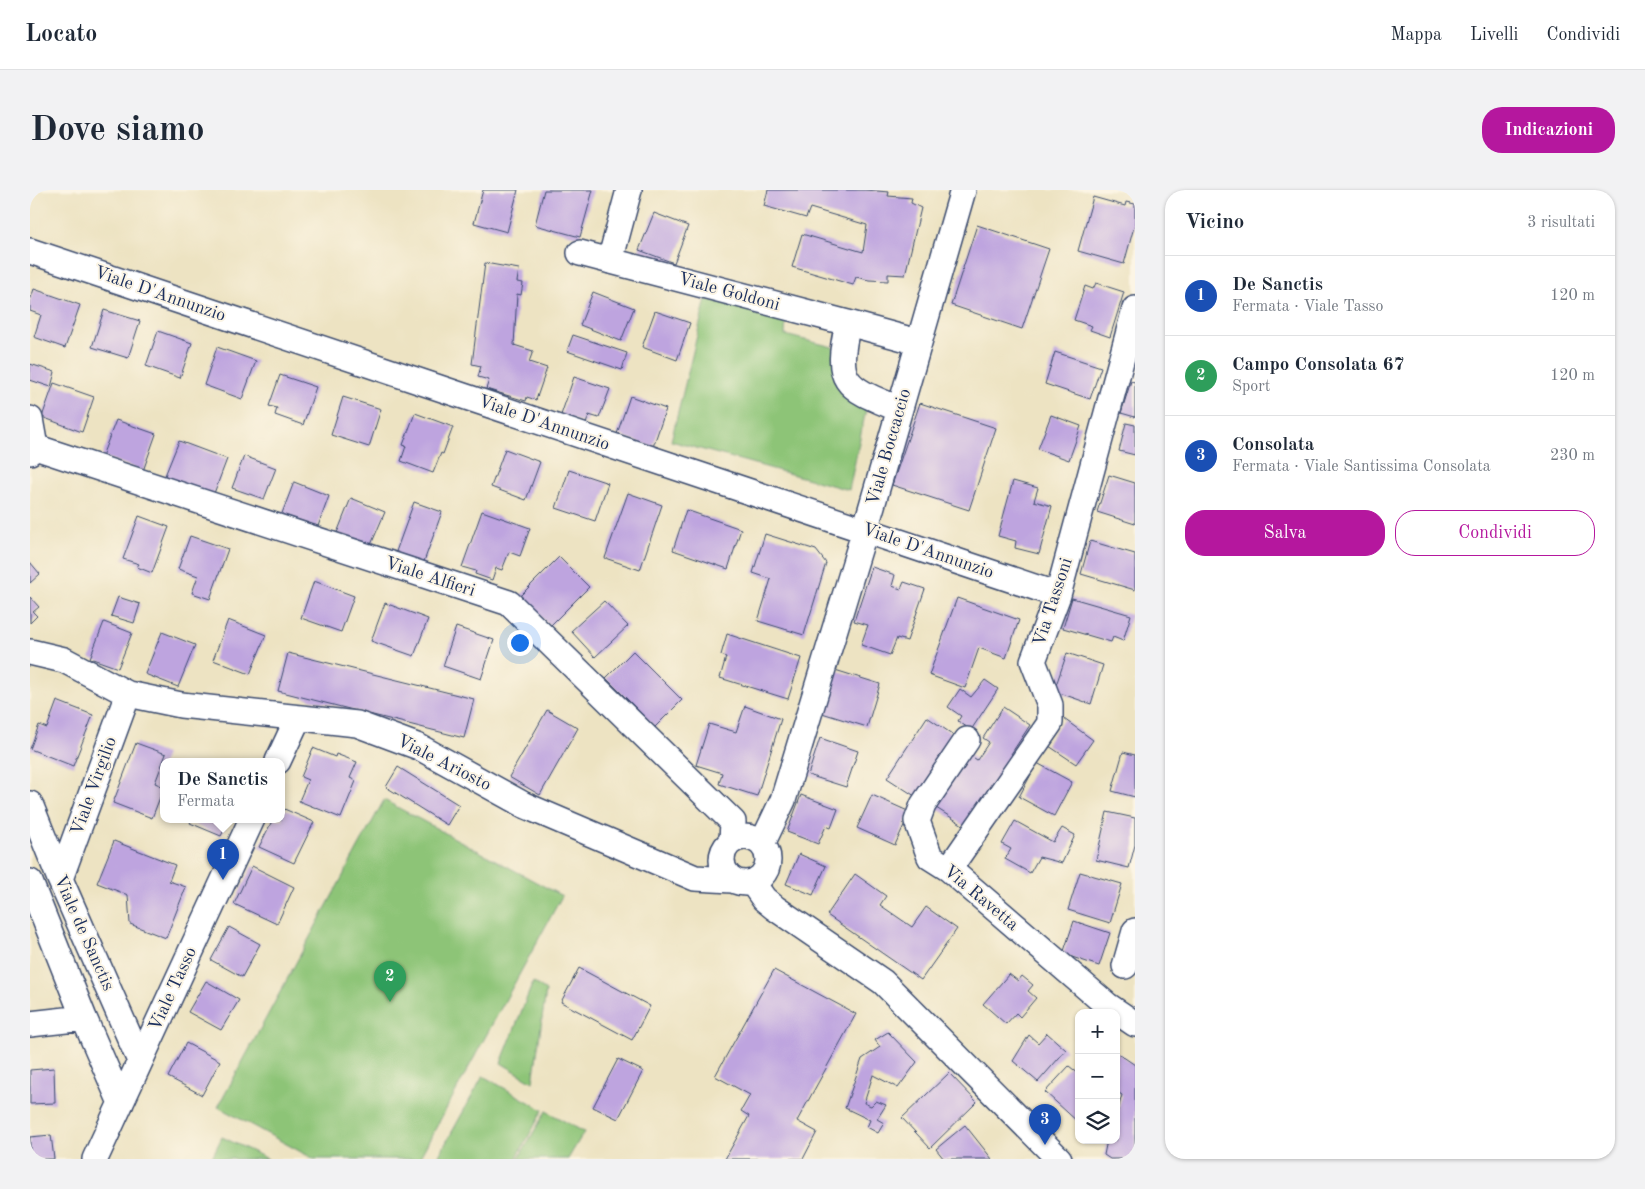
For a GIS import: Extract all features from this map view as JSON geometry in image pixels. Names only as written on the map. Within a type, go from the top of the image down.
[{"type":"street","points":[[610,261],[629,190]]},
{"type":"street","name":"Viale Boccaccio","points":[[762,844],[783,800],[865,530],[963,190]]},
{"type":"street","name":"Viale D'Annunzio","points":[[30,251],[1058,595]]},
{"type":"street","name":"Viale Goldoni","points":[[580,253],[918,342]]},
{"type":"street","name":"Via Tassoni","points":[[949,870],[1050,723],[1050,705],[1033,660],[1058,595],[1135,309]]},
{"type":"street","points":[[848,323],[842,349],[842,362],[848,382],[865,396],[899,409]]},
{"type":"street","points":[[30,419],[32,450]]},
{"type":"street","name":"Viale Alfieri","points":[[32,450],[509,603],[733,822],[732,841]]},
{"type":"street","name":"Viale Ariosto","points":[[30,652],[64,660],[128,694],[181,705],[357,724],[418,746],[524,805],[695,878],[742,881]]},
{"type":"street","name":"Viale Virgilio","points":[[60,879],[128,694]]},
{"type":"street","points":[[279,758],[298,718]]},
{"type":"street","name":"Via Ravetta","points":[[967,740],[923,805],[917,821],[930,857],[949,870],[1107,1005],[1135,1024]]},
{"type":"street","name":"Viale de Sanctis","points":[[30,804],[60,879],[140,1061]]},
{"type":"street","name":"Viale Tasso","points":[[95,1159],[250,823]]},
{"type":"street","points":[[742,881],[760,878],[767,866],[768,859],[762,844],[755,839],[744,837],[732,841],[726,847],[722,860],[725,872],[742,881],[775,908],[882,982],[1059,1159]]},
{"type":"street","name":"Viale de Sanctis","points":[[30,882],[84,1018],[121,1103]]},
{"type":"street","points":[[1125,966],[1135,931]]},
{"type":"street","points":[[30,1024],[84,1018]]},
{"type":"green space","points":[[706,299],[786,318],[785,335],[833,347],[867,405],[849,490],[671,441]]},
{"type":"green space","points":[[384,800],[562,896],[419,1159],[314,1159],[218,1107]]},
{"type":"green space","points":[[533,982],[546,991],[533,1082],[501,1063]]},
{"type":"green space","points":[[483,1076],[543,1110],[516,1159],[437,1159]]},
{"type":"green space","points":[[546,1111],[584,1132],[568,1159],[518,1159]]},
{"type":"green space","points":[[222,1137],[268,1159],[211,1159]]},
{"type":"building","points":[[483,190],[518,190],[507,232],[474,223]]},
{"type":"building","points":[[544,190],[593,190],[580,237],[535,225]]},
{"type":"building","points":[[768,190],[865,190],[889,192],[888,196],[912,198],[911,203],[921,208],[905,275],[888,274],[888,281],[856,277],[853,285],[792,267],[802,234],[863,252],[867,225],[810,208],[806,218],[764,206]]},
{"type":"building","points":[[1093,197],[1125,206],[1126,202],[1135,204],[1135,223],[1124,264],[1078,251]]},
{"type":"building","points":[[654,213],[688,226],[674,263],[639,250]]},
{"type":"building","points":[[977,225],[1049,249],[1022,329],[951,305]]},
{"type":"building","points":[[485,263],[519,269],[517,282],[523,283],[521,295],[517,294],[514,345],[533,351],[529,362],[547,368],[536,400],[527,397],[526,401],[486,389],[489,380],[478,377],[481,366],[472,364]]},
{"type":"building","points":[[1096,283],[1124,292],[1110,337],[1090,330],[1092,326],[1074,320],[1085,286],[1093,289]]},
{"type":"building","points":[[34,289],[80,305],[65,348],[34,337],[41,315],[30,311],[30,301]]},
{"type":"building","points":[[593,292],[634,308],[621,341],[580,325]]},
{"type":"building","points":[[104,310],[140,321],[128,358],[92,347]]},
{"type":"building","points":[[655,311],[690,323],[677,360],[642,347]]},
{"type":"building","points":[[158,331],[192,343],[180,378],[146,366]]},
{"type":"building","points":[[573,335],[627,353],[622,370],[567,351]]},
{"type":"building","points":[[217,347],[256,361],[242,399],[204,385]]},
{"type":"building","points":[[1055,352],[1101,367],[1090,399],[1045,384]]},
{"type":"building","points":[[30,364],[55,372],[51,387],[30,380]]},
{"type":"building","points":[[280,375],[316,387],[303,425],[275,415],[277,408],[269,406]]},
{"type":"building","points":[[574,377],[610,389],[599,418],[589,415],[586,424],[561,415]]},
{"type":"building","points":[[1131,381],[1135,382],[1135,417],[1121,413]]},
{"type":"building","points":[[54,383],[94,397],[82,432],[42,417]]},
{"type":"building","points":[[630,396],[666,409],[653,447],[617,434]]},
{"type":"building","points":[[343,397],[381,409],[369,447],[331,435]]},
{"type":"building","points":[[920,403],[996,428],[969,510],[892,485]]},
{"type":"building","points":[[415,413],[453,427],[443,454],[441,453],[433,473],[401,461],[406,446],[403,445]]},
{"type":"building","points":[[1051,415],[1081,426],[1069,460],[1038,449]]},
{"type":"building","points":[[116,420],[156,434],[143,471],[102,456]]},
{"type":"building","points":[[1126,423],[1135,425],[1135,455],[1119,451]]},
{"type":"building","points":[[179,441],[227,459],[213,496],[164,478]]},
{"type":"building","points":[[505,449],[540,462],[526,500],[491,487]]},
{"type":"building","points":[[244,456],[276,468],[264,499],[232,488]]},
{"type":"building","points":[[569,470],[608,483],[595,521],[556,508]]},
{"type":"building","points":[[1109,475],[1135,483],[1135,524],[1097,512]]},
{"type":"building","points":[[1013,481],[1038,488],[1034,501],[1052,506],[1039,554],[1015,548],[1016,541],[998,536]]},
{"type":"building","points":[[294,482],[329,496],[317,529],[281,516]]},
{"type":"building","points":[[628,493],[662,505],[640,570],[605,558]]},
{"type":"building","points":[[351,498],[385,512],[370,547],[337,533]]},
{"type":"building","points":[[414,502],[442,512],[422,567],[394,557]]},
{"type":"building","points":[[686,510],[741,529],[728,569],[673,550]]},
{"type":"building","points":[[482,511],[530,528],[520,556],[509,552],[502,570],[496,568],[492,580],[475,574],[476,571],[462,567]]},
{"type":"building","points":[[139,516],[169,527],[152,573],[137,567],[139,564],[123,559]]},
{"type":"building","points":[[765,534],[816,550],[826,563],[804,635],[758,621],[771,579],[753,573]]},
{"type":"building","points":[[190,536],[228,549],[210,599],[192,593],[198,576],[178,569]]},
{"type":"building","points":[[1090,541],[1135,554],[1135,590],[1081,574]]},
{"type":"building","points":[[559,557],[589,587],[550,626],[520,596]]},
{"type":"building","points":[[30,562],[40,574],[30,583]]},
{"type":"building","points":[[872,567],[895,575],[892,586],[901,589],[904,582],[925,589],[907,641],[897,638],[890,655],[861,645],[868,625],[854,621]]},
{"type":"building","points":[[314,581],[354,596],[341,632],[301,618]]},
{"type":"building","points":[[30,597],[39,607],[33,612],[37,616],[30,623]]},
{"type":"building","points":[[118,597],[140,604],[134,623],[111,616]]},
{"type":"building","points":[[957,598],[1019,620],[1006,658],[979,648],[965,688],[929,675]]},
{"type":"building","points":[[1072,598],[1131,615],[1123,641],[1113,637],[1111,642],[1063,628]]},
{"type":"building","points":[[604,601],[628,626],[595,657],[571,631]]},
{"type":"building","points":[[385,603],[428,619],[414,656],[371,641]]},
{"type":"building","points":[[228,620],[266,635],[250,674],[213,660]]},
{"type":"building","points":[[104,622],[132,633],[118,668],[90,658]]},
{"type":"building","points":[[456,627],[494,640],[481,679],[443,666]]},
{"type":"building","points":[[162,632],[195,645],[178,687],[145,674]]},
{"type":"building","points":[[727,634],[801,658],[788,699],[720,678],[726,657],[721,655]]},
{"type":"building","points":[[633,651],[682,700],[655,727],[606,678]]},
{"type":"building","points":[[288,653],[474,699],[464,738],[278,691]]},
{"type":"building","points":[[1067,653],[1103,665],[1091,704],[1054,691]]},
{"type":"building","points":[[835,670],[880,684],[867,727],[822,713]]},
{"type":"building","points":[[985,680],[998,689],[971,730],[958,721],[961,716],[948,707],[960,689],[971,697]]},
{"type":"building","points":[[57,701],[93,715],[73,766],[30,749],[39,725],[47,728]]},
{"type":"building","points":[[745,706],[781,719],[757,796],[719,784],[722,773],[696,765],[709,724],[736,732]]},
{"type":"building","points":[[1003,707],[1030,725],[1011,754],[1016,757],[971,830],[933,806],[967,753],[977,760],[989,742],[983,738]]},
{"type":"building","points":[[547,710],[578,728],[540,795],[509,777]]},
{"type":"building","points":[[927,717],[958,738],[918,798],[887,778]]},
{"type":"building","points":[[1064,719],[1093,740],[1076,764],[1046,744]]},
{"type":"building","points":[[820,738],[858,751],[846,787],[808,775]]},
{"type":"building","points":[[136,743],[166,754],[164,758],[160,758],[160,770],[155,783],[160,785],[160,797],[152,818],[113,803]]},
{"type":"building","points":[[313,748],[335,757],[336,754],[357,762],[350,778],[356,781],[341,818],[299,801],[308,780],[301,777]]},
{"type":"building","points":[[1123,752],[1135,755],[1135,797],[1112,791]]},
{"type":"building","points":[[1037,763],[1072,782],[1054,816],[1019,797]]},
{"type":"building","points":[[398,767],[459,805],[447,825],[386,787]]},
{"type":"building","points":[[801,795],[838,809],[831,828],[826,826],[818,844],[787,832]]},
{"type":"building","points":[[872,795],[910,812],[895,845],[857,828]]},
{"type":"building","points":[[285,809],[314,822],[294,863],[259,847],[271,823],[285,823]]},
{"type":"building","points":[[1107,812],[1135,818],[1135,845],[1129,868],[1096,860]]},
{"type":"building","points":[[1015,821],[1053,842],[1062,828],[1075,835],[1062,863],[1039,857],[1030,873],[1005,859],[1011,849],[1002,844]]},
{"type":"building","points":[[190,823],[228,823],[221,836]]},
{"type":"building","points":[[114,841],[175,865],[169,881],[186,887],[166,938],[130,924],[128,895],[97,883]]},
{"type":"building","points":[[799,854],[826,866],[813,895],[786,884]]},
{"type":"building","points":[[252,866],[294,887],[277,924],[234,904]]},
{"type":"building","points":[[1080,872],[1122,884],[1110,923],[1068,910]]},
{"type":"building","points":[[855,874],[886,896],[880,905],[912,927],[926,907],[957,929],[921,980],[827,915]]},
{"type":"building","points":[[1074,921],[1110,933],[1099,966],[1063,954]]},
{"type":"building","points":[[229,927],[260,944],[242,977],[211,960]]},
{"type":"building","points":[[579,968],[650,1006],[632,1040],[561,1002]]},
{"type":"building","points":[[774,970],[856,1014],[797,1121],[817,1132],[803,1159],[725,1159],[749,1116],[741,1111],[750,1095],[715,1076]]},
{"type":"building","points":[[1009,974],[1018,981],[1022,976],[1033,985],[1028,991],[1036,998],[1020,1017],[1016,1013],[1006,1024],[983,1004]]},
{"type":"building","points":[[206,981],[239,1000],[221,1030],[188,1012]]},
{"type":"building","points":[[888,1032],[917,1062],[898,1088],[873,1075],[864,1103],[871,1106],[876,1101],[886,1105],[877,1119],[884,1123],[878,1133],[867,1127],[870,1120],[845,1108],[862,1059],[880,1047],[875,1040]]},
{"type":"building","points":[[1047,1033],[1066,1050],[1038,1082],[1013,1061],[1029,1035],[1038,1043]]},
{"type":"building","points":[[186,1043],[220,1061],[202,1095],[168,1077]]},
{"type":"building","points":[[1120,1055],[1135,1065],[1135,1159],[1110,1159],[1104,1155],[1106,1144],[1120,1144],[1120,1102],[1122,1095],[1120,1094]]},
{"type":"building","points":[[618,1059],[643,1071],[618,1119],[593,1107]]},
{"type":"building","points":[[1069,1066],[1075,1071],[1075,1119],[1045,1092]]},
{"type":"building","points":[[54,1068],[55,1103],[30,1104],[30,1070]]},
{"type":"building","points":[[949,1073],[977,1102],[930,1148],[902,1118]]},
{"type":"building","points":[[965,1125],[992,1159],[944,1159],[936,1149]]},
{"type":"building","points":[[51,1135],[54,1159],[30,1159],[30,1137]]},
{"type":"place","name":"De Sanctis","points":[[223,880]]},
{"type":"place","name":"Campo Consolata 67","points":[[390,1002]]},
{"type":"place","name":"Consolata","points":[[1045,1145]]}]
